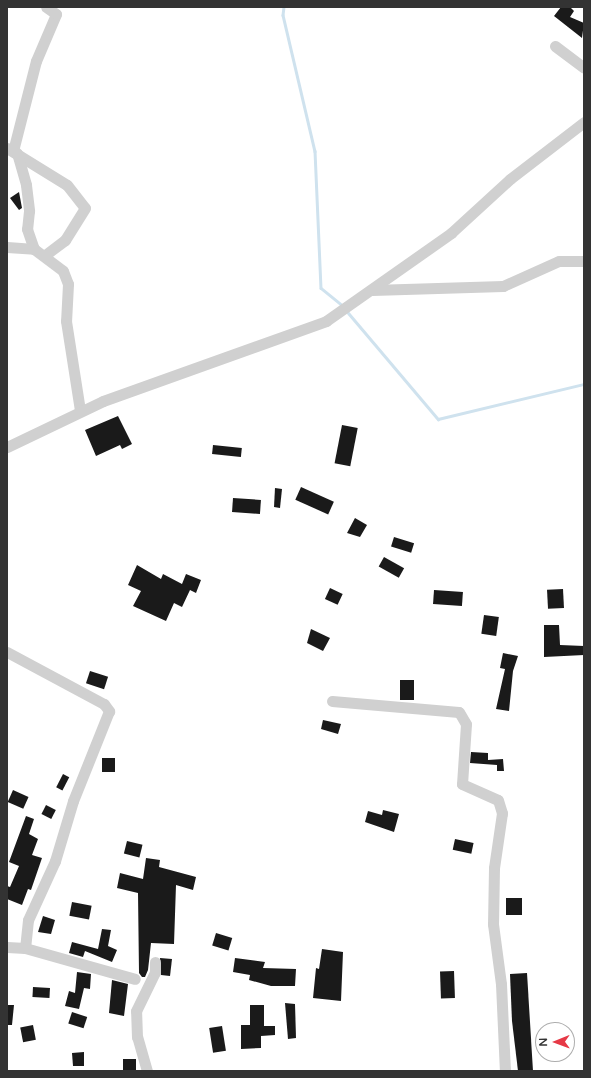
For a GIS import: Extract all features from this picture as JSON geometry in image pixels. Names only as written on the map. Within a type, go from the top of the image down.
[{"type":"street","points":[[34,248],[27,229],[29,212],[26,184],[12,151],[36,60],[56,14],[46,7]]},
{"type":"street","points":[[555,46],[584,68]]},
{"type":"street","points":[[7,448],[80,410],[165,377],[307,329],[326,321],[451,233],[540,155],[584,122]]},
{"type":"street","points":[[12,151],[67,186],[85,208],[65,240],[45,255]]},
{"type":"street","points":[[7,247],[34,248],[45,255],[63,271],[68,284],[66,321],[80,410]]},
{"type":"street","points":[[372,290],[503,286],[559,261],[584,261]]},
{"type":"street","points":[[7,652],[104,704],[109,711],[74,801],[55,861],[28,920],[25,948]]},
{"type":"street","points":[[332,701],[459,712],[466,724],[462,784],[498,800],[502,813],[494,868],[493,924],[501,984],[505,1071]]},
{"type":"street","points":[[7,947],[25,948],[135,979]]},
{"type":"street","points":[[147,1071],[137,1037],[136,1011],[155,972],[155,962]]},
{"type":"building","points":[[561,7],[570,7],[574,11],[570,17],[584,23],[582,38],[554,16]]},
{"type":"building","points":[[19,192],[22,208],[19,210],[10,198]]},
{"type":"building","points":[[118,416],[132,444],[122,449],[120,445],[96,456],[85,430]]},
{"type":"building","points":[[342,425],[358,428],[350,466],[335,463]]},
{"type":"building","points":[[213,445],[242,448],[241,457],[212,454]]},
{"type":"building","points":[[301,487],[334,502],[328,514],[295,500]]},
{"type":"building","points":[[275,488],[282,489],[280,508],[274,507]]},
{"type":"building","points":[[233,498],[261,500],[260,514],[232,512]]},
{"type":"building","points":[[355,518],[367,525],[360,537],[347,533]]},
{"type":"building","points":[[394,537],[414,543],[411,553],[391,547]]},
{"type":"building","points":[[384,557],[404,568],[399,578],[379,567]]},
{"type":"building","points":[[137,565],[161,579],[163,574],[182,584],[186,574],[201,580],[196,593],[190,590],[182,607],[174,603],[166,621],[133,606],[141,591],[128,585]]},
{"type":"building","points":[[330,588],[343,594],[338,605],[325,599]]},
{"type":"building","points":[[563,589],[564,608],[548,609],[547,590]]},
{"type":"building","points":[[434,590],[463,592],[462,606],[433,604]]},
{"type":"building","points":[[484,615],[499,617],[496,636],[481,634]]},
{"type":"building","points":[[544,625],[559,625],[560,645],[584,646],[584,655],[544,657]]},
{"type":"building","points":[[311,629],[330,638],[323,651],[307,643]]},
{"type":"building","points":[[503,653],[518,656],[513,671],[509,711],[496,709],[505,669],[500,668]]},
{"type":"building","points":[[90,671],[108,677],[104,689],[86,683]]},
{"type":"building","points":[[400,680],[414,680],[414,700],[400,700]]},
{"type":"building","points":[[323,720],[341,724],[338,734],[321,729]]},
{"type":"building","points":[[471,752],[488,753],[488,760],[503,759],[504,771],[497,771],[497,765],[470,763]]},
{"type":"building","points":[[102,758],[115,758],[115,772],[102,772]]},
{"type":"building","points":[[63,774],[69,777],[62,791],[56,787]]},
{"type":"building","points":[[13,790],[29,797],[23,809],[8,802]]},
{"type":"building","points":[[46,805],[56,810],[51,819],[41,814]]},
{"type":"building","points":[[383,810],[399,814],[394,832],[365,822],[368,811],[382,815]]},
{"type":"building","points":[[26,816],[34,819],[29,834],[38,839],[32,855],[42,858],[31,890],[28,889],[22,905],[7,899],[7,886],[10,887],[19,866],[9,862]]},
{"type":"building","points":[[455,839],[474,843],[471,854],[453,850]]},
{"type":"building","points":[[127,841],[143,845],[139,857],[124,854]]},
{"type":"building","points":[[146,858],[160,860],[159,867],[196,877],[193,890],[176,885],[174,944],[151,943],[148,970],[145,977],[142,977],[139,973],[138,893],[117,888],[120,873],[143,879]]},
{"type":"building","points":[[506,898],[522,898],[522,915],[506,915]]},
{"type":"building","points":[[72,902],[92,906],[89,920],[69,916]]},
{"type":"building","points":[[43,916],[55,920],[51,934],[38,932]]},
{"type":"building","points":[[102,929],[111,930],[108,946],[117,950],[112,962],[85,951],[83,957],[69,953],[72,942],[98,949]]},
{"type":"building","points":[[216,933],[232,938],[228,950],[212,945]]},
{"type":"building","points":[[322,949],[343,952],[341,1001],[313,998],[316,968],[319,969]]},
{"type":"building","points":[[160,958],[172,959],[170,976],[161,975]]},
{"type":"building","points":[[235,958],[265,962],[263,968],[296,969],[295,986],[271,986],[249,980],[250,975],[233,972]]},
{"type":"building","points":[[440,971],[454,971],[455,998],[441,998]]},
{"type":"building","points":[[77,972],[91,974],[90,989],[84,988],[79,1009],[65,1006],[69,991],[75,993]]},
{"type":"building","points":[[527,973],[533,1071],[518,1071],[512,1021],[510,974]]},
{"type":"building","points":[[112,980],[128,984],[124,1016],[109,1013]]},
{"type":"building","points":[[33,987],[50,988],[49,998],[32,997]]},
{"type":"building","points":[[285,1003],[295,1004],[296,1038],[288,1039]]},
{"type":"building","points":[[7,1005],[14,1005],[12,1025],[7,1025]]},
{"type":"building","points":[[250,1005],[264,1005],[264,1026],[275,1026],[275,1035],[261,1036],[261,1048],[241,1049],[241,1025],[250,1025]]},
{"type":"building","points":[[72,1012],[87,1017],[84,1028],[68,1023]]},
{"type":"building","points":[[33,1025],[36,1040],[23,1042],[20,1027]]},
{"type":"building","points":[[222,1026],[226,1051],[213,1053],[209,1028]]},
{"type":"building","points":[[84,1052],[84,1066],[73,1066],[72,1053]]},
{"type":"building","points":[[123,1059],[136,1059],[136,1071],[123,1071]]},
{"type":"waterway","points":[[284,7],[283,15],[315,151],[321,288],[343,306]]},
{"type":"waterway","points":[[346,310],[438,419],[584,384]]}]
